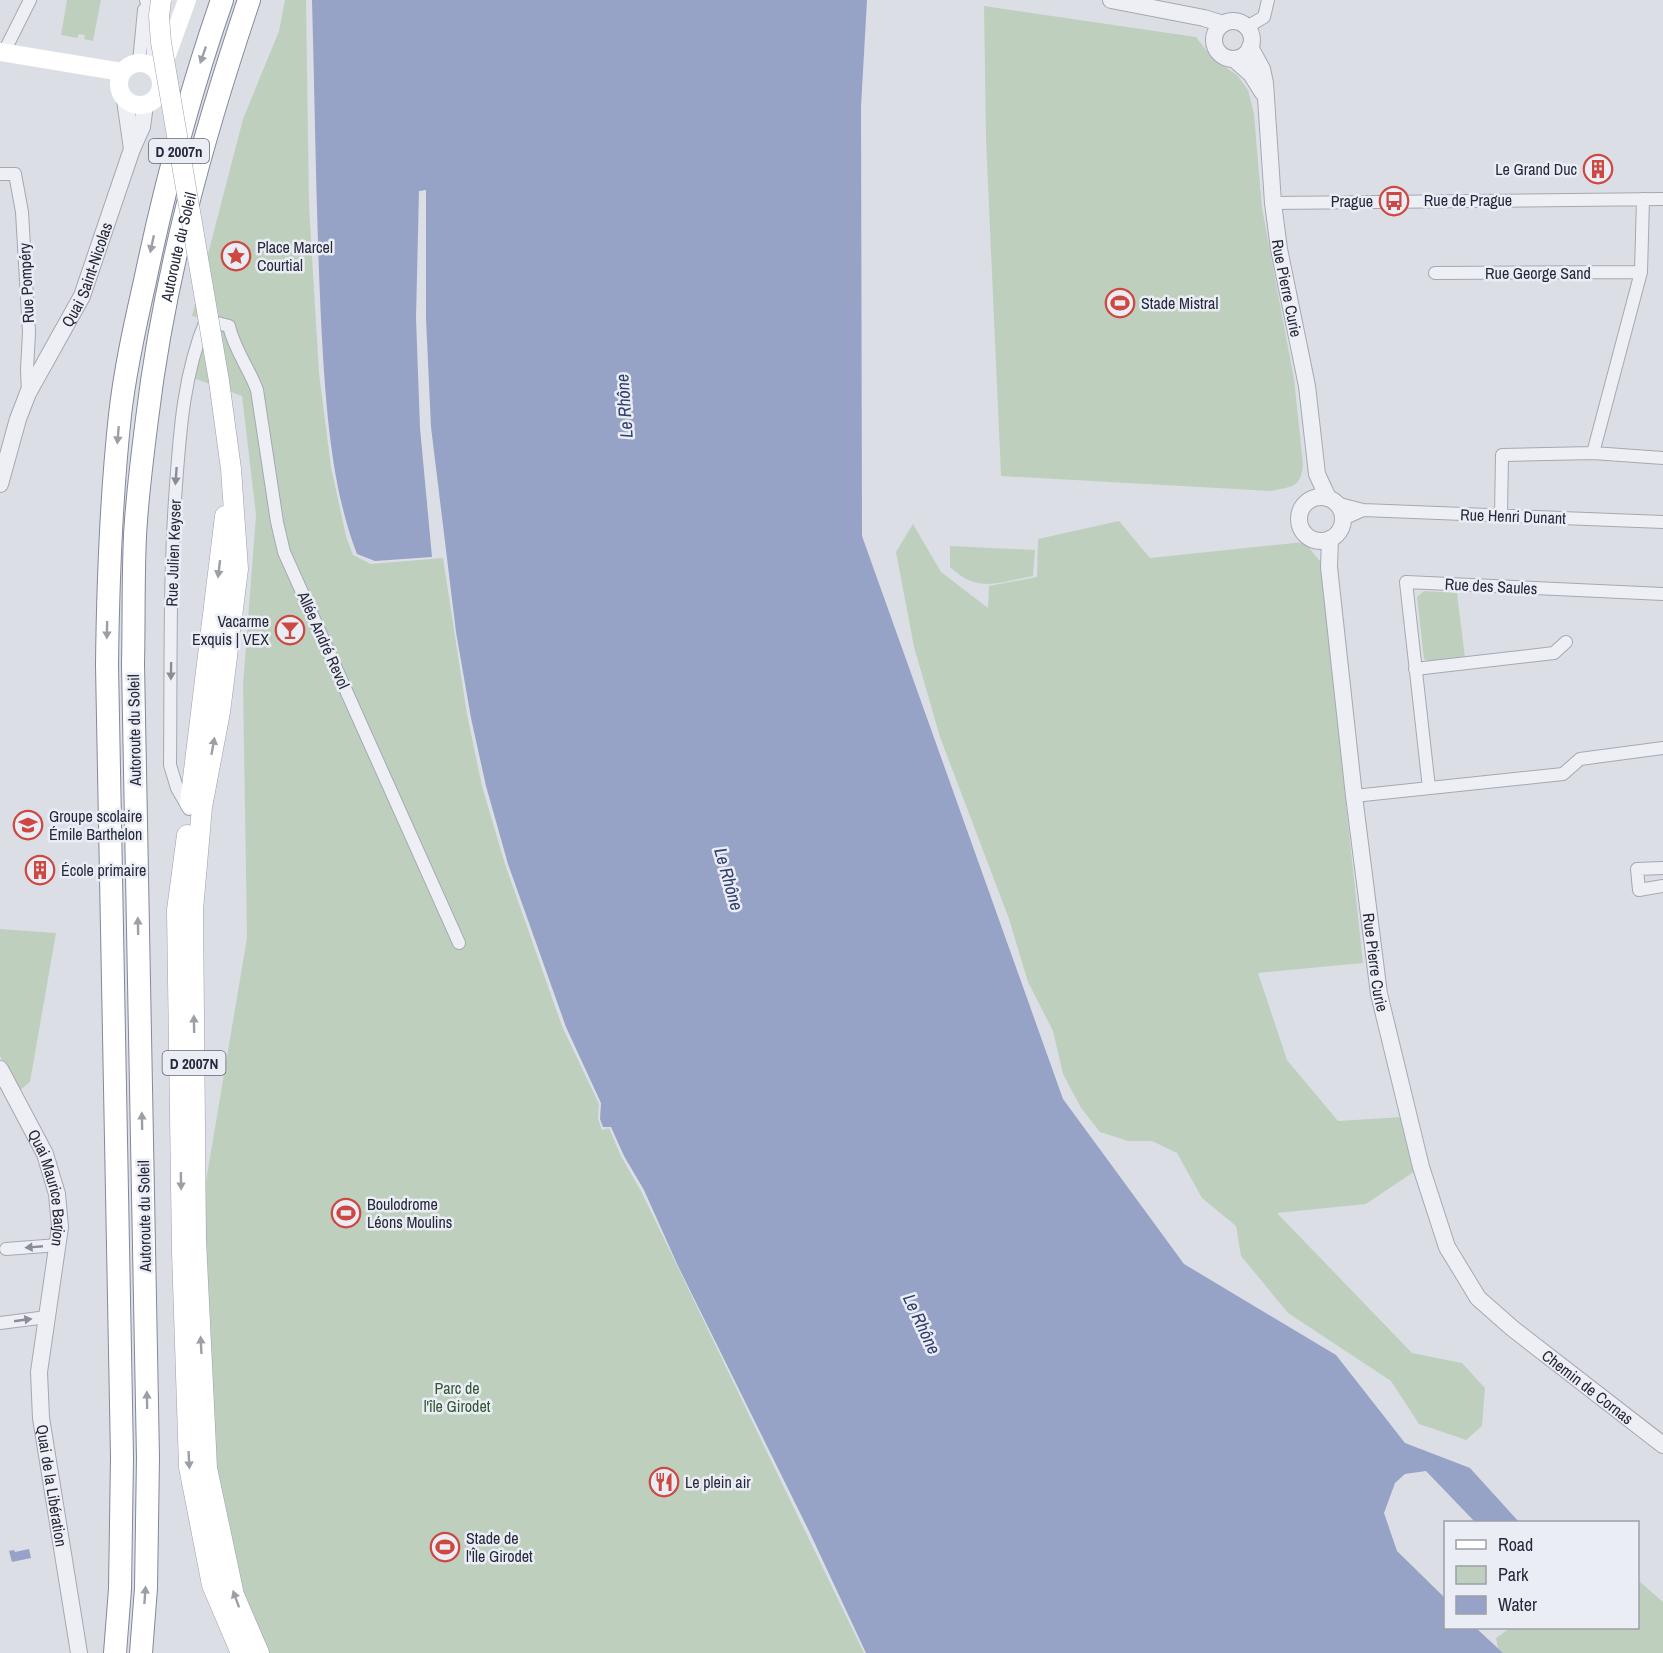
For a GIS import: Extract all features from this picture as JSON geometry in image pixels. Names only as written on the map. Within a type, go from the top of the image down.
[{"type":"highway","name":"Autoroute du Soleil","points":[[115,1653],[120,1589],[122,1457],[107,665],[109,534],[120,414],[158,216],[195,78],[222,0]]},
{"type":"highway","name":"Autoroute du Soleil","points":[[141,1653],[146,1588],[148,1458],[133,664],[135,536],[147,418],[161,331],[183,224],[221,85],[249,0]]},
{"type":"main road","name":"D 2007n","points":[[161,0],[159,16],[161,42],[219,381],[231,469]]},
{"type":"main road","points":[[2,52],[60,62],[122,86],[138,105],[145,105],[159,91],[150,68],[187,0]]},
{"type":"main road","points":[[122,86],[132,64],[150,68]]},
{"type":"main road","name":"D 2007N","points":[[231,469],[177,910],[182,1252],[189,1467],[212,1585],[241,1653]]},
{"type":"main road","name":"D 2007N","points":[[231,469],[238,568],[220,712],[202,807],[193,910],[196,1240],[207,1468],[234,1595],[259,1653]]},
{"type":"street","points":[[2,52],[30,0]]},
{"type":"street","points":[[145,0],[150,68]]},
{"type":"street","points":[[1112,0],[1223,24]]},
{"type":"street","points":[[1244,25],[1251,35],[1250,47],[1246,53],[1234,59],[1227,58],[1218,51],[1214,39],[1215,33],[1223,24],[1230,21],[1244,25],[1252,24],[1264,17],[1268,0]]},
{"type":"street","points":[[1166,10],[1214,39]]},
{"type":"street","name":"Rue Pierre Curie","points":[[1250,47],[1262,69],[1279,249],[1307,386],[1317,474],[1332,500]]},
{"type":"street","points":[[1234,59],[1259,84],[1266,99]]},
{"type":"street","name":"Quai Saint-Nicolas","points":[[122,86],[132,149]]},
{"type":"street","name":"Quai Saint-Nicolas","points":[[0,484],[18,419],[28,393],[82,296],[132,149],[142,127],[145,105]]},
{"type":"street","name":"Rue Pompéry","points":[[0,174],[15,174],[22,212],[29,332],[28,393]]},
{"type":"street","points":[[1593,453],[1641,272],[1642,199]]},
{"type":"street","name":"Rue de Prague","points":[[1273,203],[1663,199]]},
{"type":"street","name":"Rue George Sand","points":[[1435,273],[1641,272]]},
{"type":"street","name":"Rue Julien Keyser","points":[[190,810],[177,788],[170,765],[172,536],[180,433],[188,376],[195,346],[206,320],[229,326]]},
{"type":"street","name":"Allée André Revol","points":[[229,326],[233,342],[251,372],[257,390],[277,522],[284,552],[459,943]]},
{"type":"street","points":[[1501,515],[1502,455],[1593,453],[1663,458]]},
{"type":"street","name":"Rue Pierre Curie","points":[[1309,500],[1317,474]]},
{"type":"street","points":[[1321,497],[1332,500],[1342,513],[1343,519],[1339,531],[1323,540],[1303,532],[1299,526],[1300,511],[1309,500],[1321,497]]},
{"type":"street","name":"Rue Henri Dunant","points":[[1332,500],[1363,510],[1663,522]]},
{"type":"street","name":"Rue Henri Dunant","points":[[1343,519],[1363,510]]},
{"type":"street","name":"Rue Pierre Curie","points":[[1323,540],[1329,567],[1354,796],[1379,994],[1421,1167],[1447,1247],[1478,1298],[1512,1328]]},
{"type":"street","name":"Rue des Saules","points":[[1429,788],[1406,582],[1663,594]]},
{"type":"street","points":[[1415,669],[1554,653],[1566,642]]},
{"type":"street","points":[[1354,796],[1563,774],[1580,759],[1663,748]]},
{"type":"street","points":[[1663,868],[1637,869],[1639,890],[1663,886]]},
{"type":"street","name":"Quai Maurice Barjon","points":[[0,1069],[36,1133],[49,1164],[57,1194],[60,1227],[47,1317]]},
{"type":"street","points":[[6,1250],[58,1245]]},
{"type":"street","points":[[0,1323],[47,1317]]},
{"type":"street","name":"Quai de la Libération","points":[[47,1317],[39,1372],[41,1418],[79,1653]]},
{"type":"street","name":"Chemin de Cornas","points":[[1512,1328],[1663,1445]]},
{"type":"green space","points":[[67,0],[101,0],[93,41],[84,39],[85,35],[79,34],[77,38],[61,35]]},
{"type":"green space","name":"Parc de l'île Girodet","points":[[285,0],[306,0],[309,206],[319,373],[331,467],[346,536],[353,555],[371,564],[443,558],[467,714],[482,786],[505,864],[562,1026],[599,1104],[598,1119],[602,1130],[609,1128],[621,1156],[641,1191],[864,1653],[259,1653],[207,1468],[196,1240],[247,938],[243,685],[256,515],[242,396],[188,376],[206,319],[192,316],[243,119],[279,31]]},
{"type":"green space","points":[[984,6],[1196,37],[1212,58],[1237,75],[1248,90],[1254,114],[1262,208],[1294,379],[1303,464],[1300,478],[1294,485],[1271,491],[1001,476],[986,139]]},
{"type":"green space","points":[[1119,521],[1150,558],[1304,542],[1320,561],[1363,963],[1258,973],[1287,1060],[1338,1121],[1402,1117],[1415,1171],[1366,1204],[1277,1213],[1412,1353],[1462,1363],[1485,1388],[1482,1426],[1466,1440],[1419,1424],[1391,1381],[1288,1313],[1241,1256],[1236,1226],[1202,1198],[1177,1153],[1152,1141],[1128,1141],[1100,1132],[1081,1108],[1063,1074],[1053,1031],[1028,982],[1009,919],[940,737],[914,647],[896,552],[913,524],[941,572],[988,608],[989,586],[1037,577],[1038,539]]},
{"type":"green space","points":[[950,546],[1035,550],[1033,576],[989,584],[970,581],[950,567]]},
{"type":"green space","points":[[1424,591],[1457,593],[1465,658],[1429,661],[1424,659],[1417,597]]},
{"type":"green space","points":[[0,929],[56,933],[30,1082],[19,1091],[0,1056]]},
{"type":"green space","points":[[1639,1581],[1663,1602],[1663,1653],[1503,1653],[1498,1648],[1496,1638],[1509,1629],[1639,1629]]},
{"type":"water","name":"Le Rhône","points":[[312,0],[867,0],[861,107],[862,536],[1063,1099],[1184,1264],[1336,1355],[1405,1443],[1470,1468],[1518,1521],[1474,1521],[1426,1471],[1405,1474],[1395,1483],[1384,1513],[1397,1551],[1444,1597],[1444,1629],[1477,1629],[1503,1653],[866,1653],[809,1531],[678,1266],[644,1190],[624,1156],[611,1127],[603,1127],[600,1119],[601,1103],[566,1027],[508,864],[486,786],[471,718],[456,632],[431,427],[426,319],[426,190],[419,191],[416,318],[420,428],[432,557],[375,561],[357,554],[341,499],[330,439],[321,320]]},
{"type":"water","points":[[29,1549],[31,1558],[12,1562],[9,1551]]},
{"type":"place","name":"Le Grand Duc","points":[[1598,169]]},
{"type":"place","name":"Prague","points":[[1394,201]]},
{"type":"place","name":"Place Marcel Courtial","points":[[236,256]]},
{"type":"place","name":"Stade Mistral","points":[[1120,303]]},
{"type":"place","name":"Vacarme Exquis | VEX","points":[[290,630]]},
{"type":"place","name":"Groupe scolaire Émile Barthelon","points":[[28,825]]},
{"type":"place","name":"École primaire","points":[[40,870]]},
{"type":"place","name":"Boulodrome Léons Moulins","points":[[346,1213]]},
{"type":"place","name":"Le plein air","points":[[664,1482]]},
{"type":"place","name":"Stade de l'Île Girodet","points":[[445,1547]]}]
